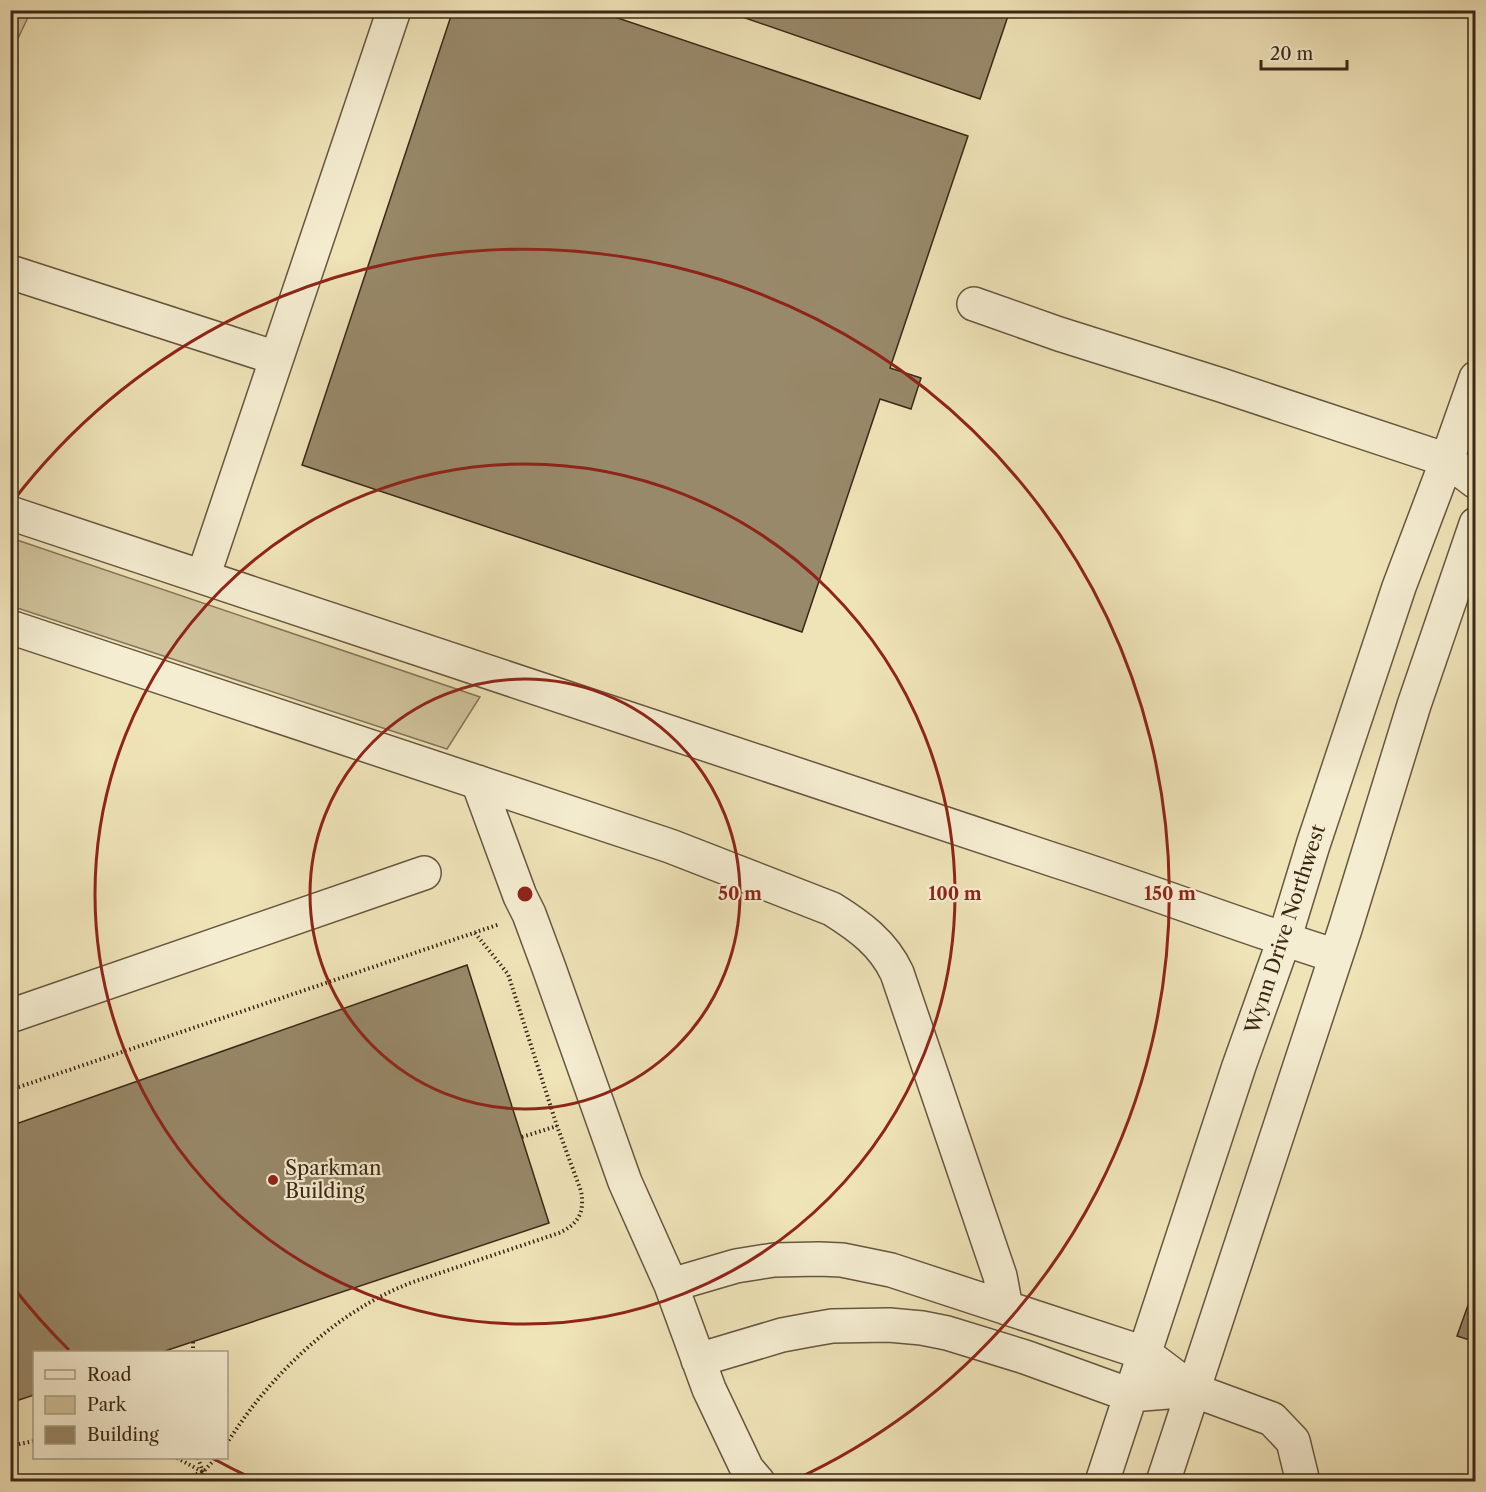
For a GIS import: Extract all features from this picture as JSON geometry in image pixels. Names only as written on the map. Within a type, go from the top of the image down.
[{"type":"street","points":[[202,578],[394,10]]},
{"type":"street","points":[[10,272],[276,357]]},
{"type":"street","points":[[974,304],[1059,334],[1221,385],[1461,456],[1476,482]]},
{"type":"street","name":"Wynn Drive Northwest","points":[[1102,1482],[1396,598],[1461,456],[1476,378]]},
{"type":"street","points":[[10,513],[1062,862],[1336,956]]},
{"type":"street","points":[[1163,1482],[1336,956],[1414,705],[1476,524]]},
{"type":"street","points":[[10,627],[670,846],[832,909],[867,933],[891,959],[1000,1276],[1006,1308]]},
{"type":"street","points":[[478,782],[549,968],[625,1182],[671,1285],[709,1389],[747,1469],[758,1482]]},
{"type":"street","points":[[495,828],[537,802]]},
{"type":"street","points":[[10,1016],[424,873]]},
{"type":"street","points":[[671,1285],[736,1266],[774,1260],[819,1259],[864,1264],[891,1270],[1144,1353],[1193,1390],[1272,1419],[1293,1441],[1303,1482]]},
{"type":"street","points":[[698,1360],[782,1335],[809,1330],[832,1326],[889,1325],[947,1333],[1130,1395],[1193,1390]]},
{"type":"path","points":[[10,1089],[529,914]]},
{"type":"path","points":[[228,1441],[277,1377],[335,1325],[367,1303],[394,1289],[559,1233],[575,1223],[581,1213],[583,1203],[581,1191],[557,1126],[508,974],[475,933]]},
{"type":"path","points":[[522,1137],[557,1126]]},
{"type":"path","points":[[193,1342],[193,1351]]},
{"type":"path","points":[[10,1446],[33,1441]]},
{"type":"path","points":[[179,1459],[202,1472]]},
{"type":"path","points":[[198,1459],[208,1482]]},
{"type":"path","points":[[198,1482],[202,1472],[215,1459]]},
{"type":"path","points":[[175,1482],[202,1472]]},
{"type":"green space","points":[[10,11],[31,11],[11,53]]},
{"type":"green space","points":[[11,538],[480,697],[447,749],[11,606]]},
{"type":"building","points":[[453,10],[594,10],[968,136],[890,368],[921,378],[911,409],[880,399],[802,632],[302,465]]},
{"type":"building","points":[[722,10],[1010,10],[980,99]]},
{"type":"building","name":"Sparkman Building","points":[[467,965],[549,1223],[165,1351],[33,1351],[33,1395],[10,1403],[10,1126]]},
{"type":"building","points":[[1476,1283],[1476,1342],[1457,1336]]},
{"type":"place","name":"Sparkman Building","points":[[273,1180]]}]
